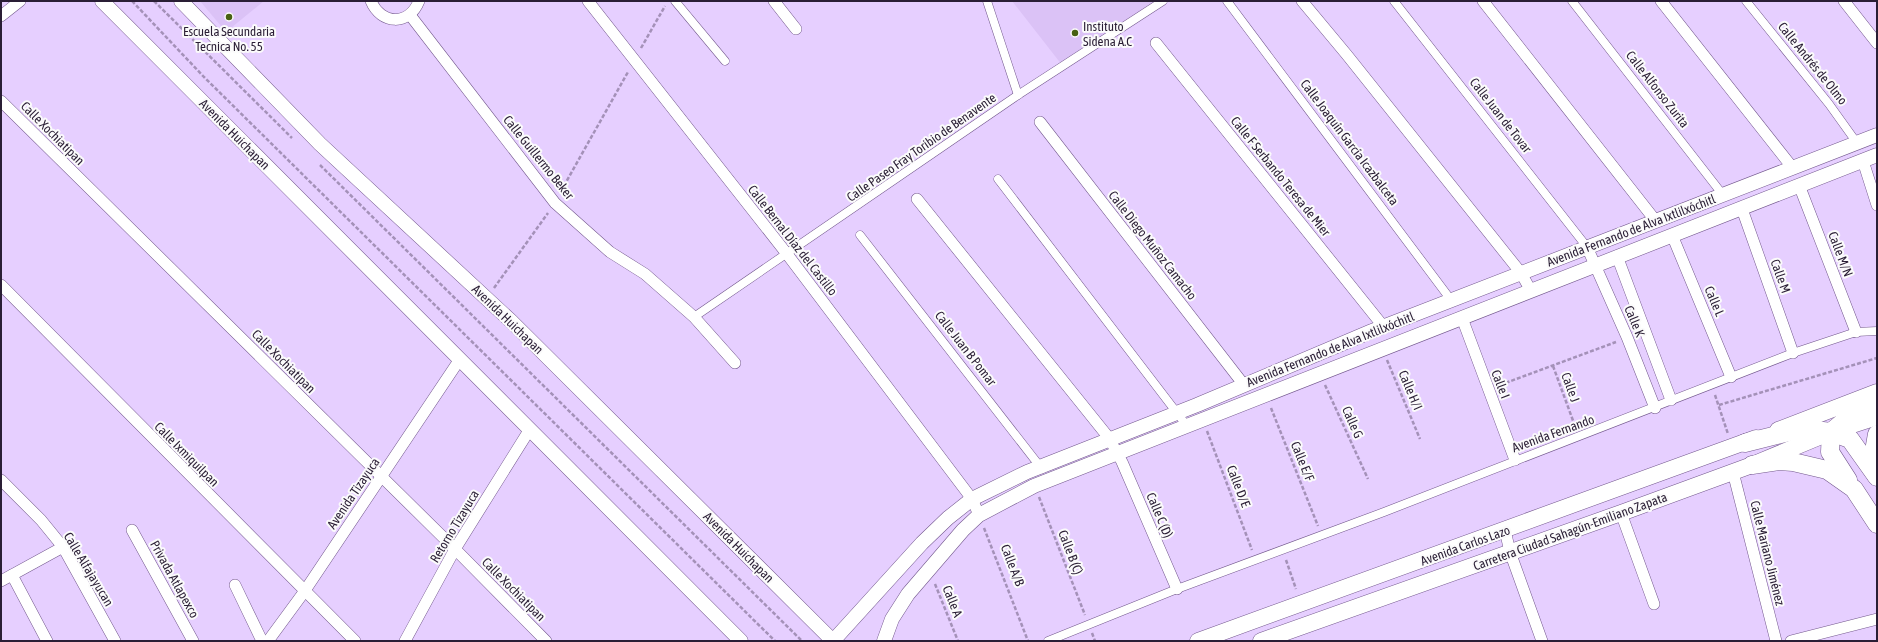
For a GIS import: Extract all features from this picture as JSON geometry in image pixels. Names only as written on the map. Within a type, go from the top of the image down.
[{"type":"main road","points":[[1735,441],[1877,392]]},
{"type":"main road","points":[[1877,400],[1859,409],[1831,432],[1830,453],[1877,524]]},
{"type":"main road","name":"Carretera Ciudad Sahagún-Emiliano Zapata","points":[[1261,641],[1621,513],[1752,465],[1831,432],[1877,417]]},
{"type":"main road","points":[[1735,441],[1793,431],[1814,430],[1831,432],[1850,439],[1876,476]]},
{"type":"main road","points":[[1876,476],[1873,457],[1877,434]]},
{"type":"main road","name":"Avenida Carlos Lazo","points":[[1198,641],[1505,530],[1735,441]]},
{"type":"main road","points":[[1752,465],[1779,461],[1817,466],[1831,473],[1854,489]]},
{"type":"street","points":[[1,16],[20,1]]},
{"type":"street","name":"Avenida Huichapan","points":[[102,1],[530,428],[740,641]]},
{"type":"street","name":"Avenida Huichapan","points":[[181,1],[320,144],[486,298],[597,405],[833,641]]},
{"type":"street","points":[[371,1],[375,10],[382,16],[391,20],[401,19],[410,15],[416,8],[419,1]]},
{"type":"street","name":"Calle Bernal Díaz del Castillo","points":[[588,1],[635,58],[708,155],[787,254],[972,499]]},
{"type":"street","points":[[675,1],[725,61]]},
{"type":"street","points":[[774,1],[796,29]]},
{"type":"street","points":[[987,1],[1018,94]]},
{"type":"street","name":"Calle Paseo Fray Toribio de Benavente","points":[[694,317],[1018,94],[1163,1]]},
{"type":"street","name":"Calle Joaquín García Icazbalceta","points":[[1227,1],[1451,300]]},
{"type":"street","points":[[1302,1],[1348,55],[1521,273],[1531,291]]},
{"type":"street","name":"Calle Juan de Tovar","points":[[1394,1],[1587,247]]},
{"type":"street","points":[[1483,1],[1656,220]]},
{"type":"street","name":"Calle Alfonso Zurita","points":[[1572,1],[1723,195]]},
{"type":"street","points":[[1661,1],[1792,167]]},
{"type":"street","name":"Calle Andrés de Olmo","points":[[1746,1],[1857,143]]},
{"type":"street","points":[[1844,1],[1877,43]]},
{"type":"street","name":"Calle Guillermo Beker","points":[[410,15],[555,203],[610,252],[645,274],[694,317],[735,363]]},
{"type":"street","name":"Calle F Serbando Teresa de Mier","points":[[1156,43],[1383,326]]},
{"type":"street","name":"Calle Xochiatipan","points":[[1,101],[455,549],[546,641]]},
{"type":"street","name":"Calle Diego Muñoz Camacho","points":[[1040,122],[1244,385]]},
{"type":"street","name":"Avenida Fernando de Alva Ixtlilxóchitl","points":[[833,641],[922,543],[972,499],[1040,466],[1178,412],[1383,326],[1877,135]]},
{"type":"street","name":"Avenida Fernando de Alva Ixtlilxóchitl","points":[[884,641],[892,619],[904,600],[929,568],[963,530],[979,516],[1034,486],[1877,155]]},
{"type":"street","points":[[1863,161],[1877,205]]},
{"type":"street","points":[[998,179],[1178,412],[1187,426]]},
{"type":"street","name":"Calle M/N","points":[[1799,185],[1856,332]]},
{"type":"street","points":[[917,199],[1109,438]]},
{"type":"street","name":"Calle M","points":[[1742,209],[1793,353]]},
{"type":"street","name":"Calle Juan B Pomar","points":[[860,235],[1049,479]]},
{"type":"street","name":"Calle L","points":[[1672,235],[1731,378]]},
{"type":"street","name":"Calle K","points":[[1587,247],[1627,337],[1655,408]]},
{"type":"street","points":[[1617,256],[1671,400]]},
{"type":"street","name":"Calle Ixmiquilpan","points":[[1,285],[304,592],[355,641]]},
{"type":"street","name":"Calle I","points":[[1462,318],[1515,460]]},
{"type":"street","name":"Avenida Fernando","points":[[1048,641],[1177,589],[1322,536],[1515,460],[1655,408],[1671,400],[1793,353],[1856,332],[1877,331]]},
{"type":"street","name":"Avenida Tizayuca","points":[[268,641],[304,592],[460,359]]},
{"type":"street","name":"Retorno Tizayuca","points":[[405,641],[455,549],[530,428]]},
{"type":"street","name":"Calle C (D)","points":[[1109,438],[1118,453],[1177,589]]},
{"type":"street","name":"Calle Mariano Jiménez","points":[[1733,472],[1776,641]]},
{"type":"street","name":"Calle Alfajayucan","points":[[1,480],[41,520],[63,546],[116,641]]},
{"type":"street","points":[[972,499],[979,516]]},
{"type":"street","points":[[1621,513],[1654,604]]},
{"type":"street","name":"Privada Atlapexco","points":[[132,530],[192,641]]},
{"type":"street","points":[[1505,530],[1510,552],[1542,641]]},
{"type":"street","points":[[1,581],[63,546]]},
{"type":"street","points":[[12,575],[47,641]]},
{"type":"street","points":[[235,585],[262,641]]},
{"type":"street","points":[[1791,641],[1877,619]]},
{"type":"path","points":[[132,1],[204,77],[775,641]]},
{"type":"path","points":[[154,1],[296,141]]},
{"type":"path","points":[[486,298],[555,203],[668,1]]},
{"type":"path","points":[[318,164],[802,641]]},
{"type":"path","points":[[1488,389],[1553,366],[1627,337]]},
{"type":"path","name":"Calle H/I","points":[[1382,349],[1420,439]]},
{"type":"path","points":[[1719,405],[1877,358]]},
{"type":"path","name":"Calle J","points":[[1553,366],[1579,436]]},
{"type":"path","name":"Calle G","points":[[1320,373],[1368,479]]},
{"type":"path","points":[[1712,385],[1720,410],[1735,441]]},
{"type":"path","name":"Calle E/F","points":[[1266,394],[1322,536]]},
{"type":"path","name":"Calle D/E","points":[[1203,420],[1256,560]]},
{"type":"path","name":"Calle B (C)","points":[[1034,486],[1095,641]]},
{"type":"path","name":"Calle A/B","points":[[979,516],[1028,641]]},
{"type":"path","points":[[1288,567],[1292,579]]},
{"type":"path","name":"Calle A","points":[[929,568],[958,641]]},
{"type":"shaded area","name":"Escuela Secundaria Tecnica No. 55","points":[[200,1],[264,1],[226,32]]},
{"type":"shaded area","name":"Instituto Sidena A.C","points":[[1012,1],[1163,1],[1062,65]]},
{"type":"place","name":"Escuela Secundaria Tecnica No. 55","points":[[229,17]]},
{"type":"place","name":"Instituto Sidena A.C","points":[[1075,33]]}]
